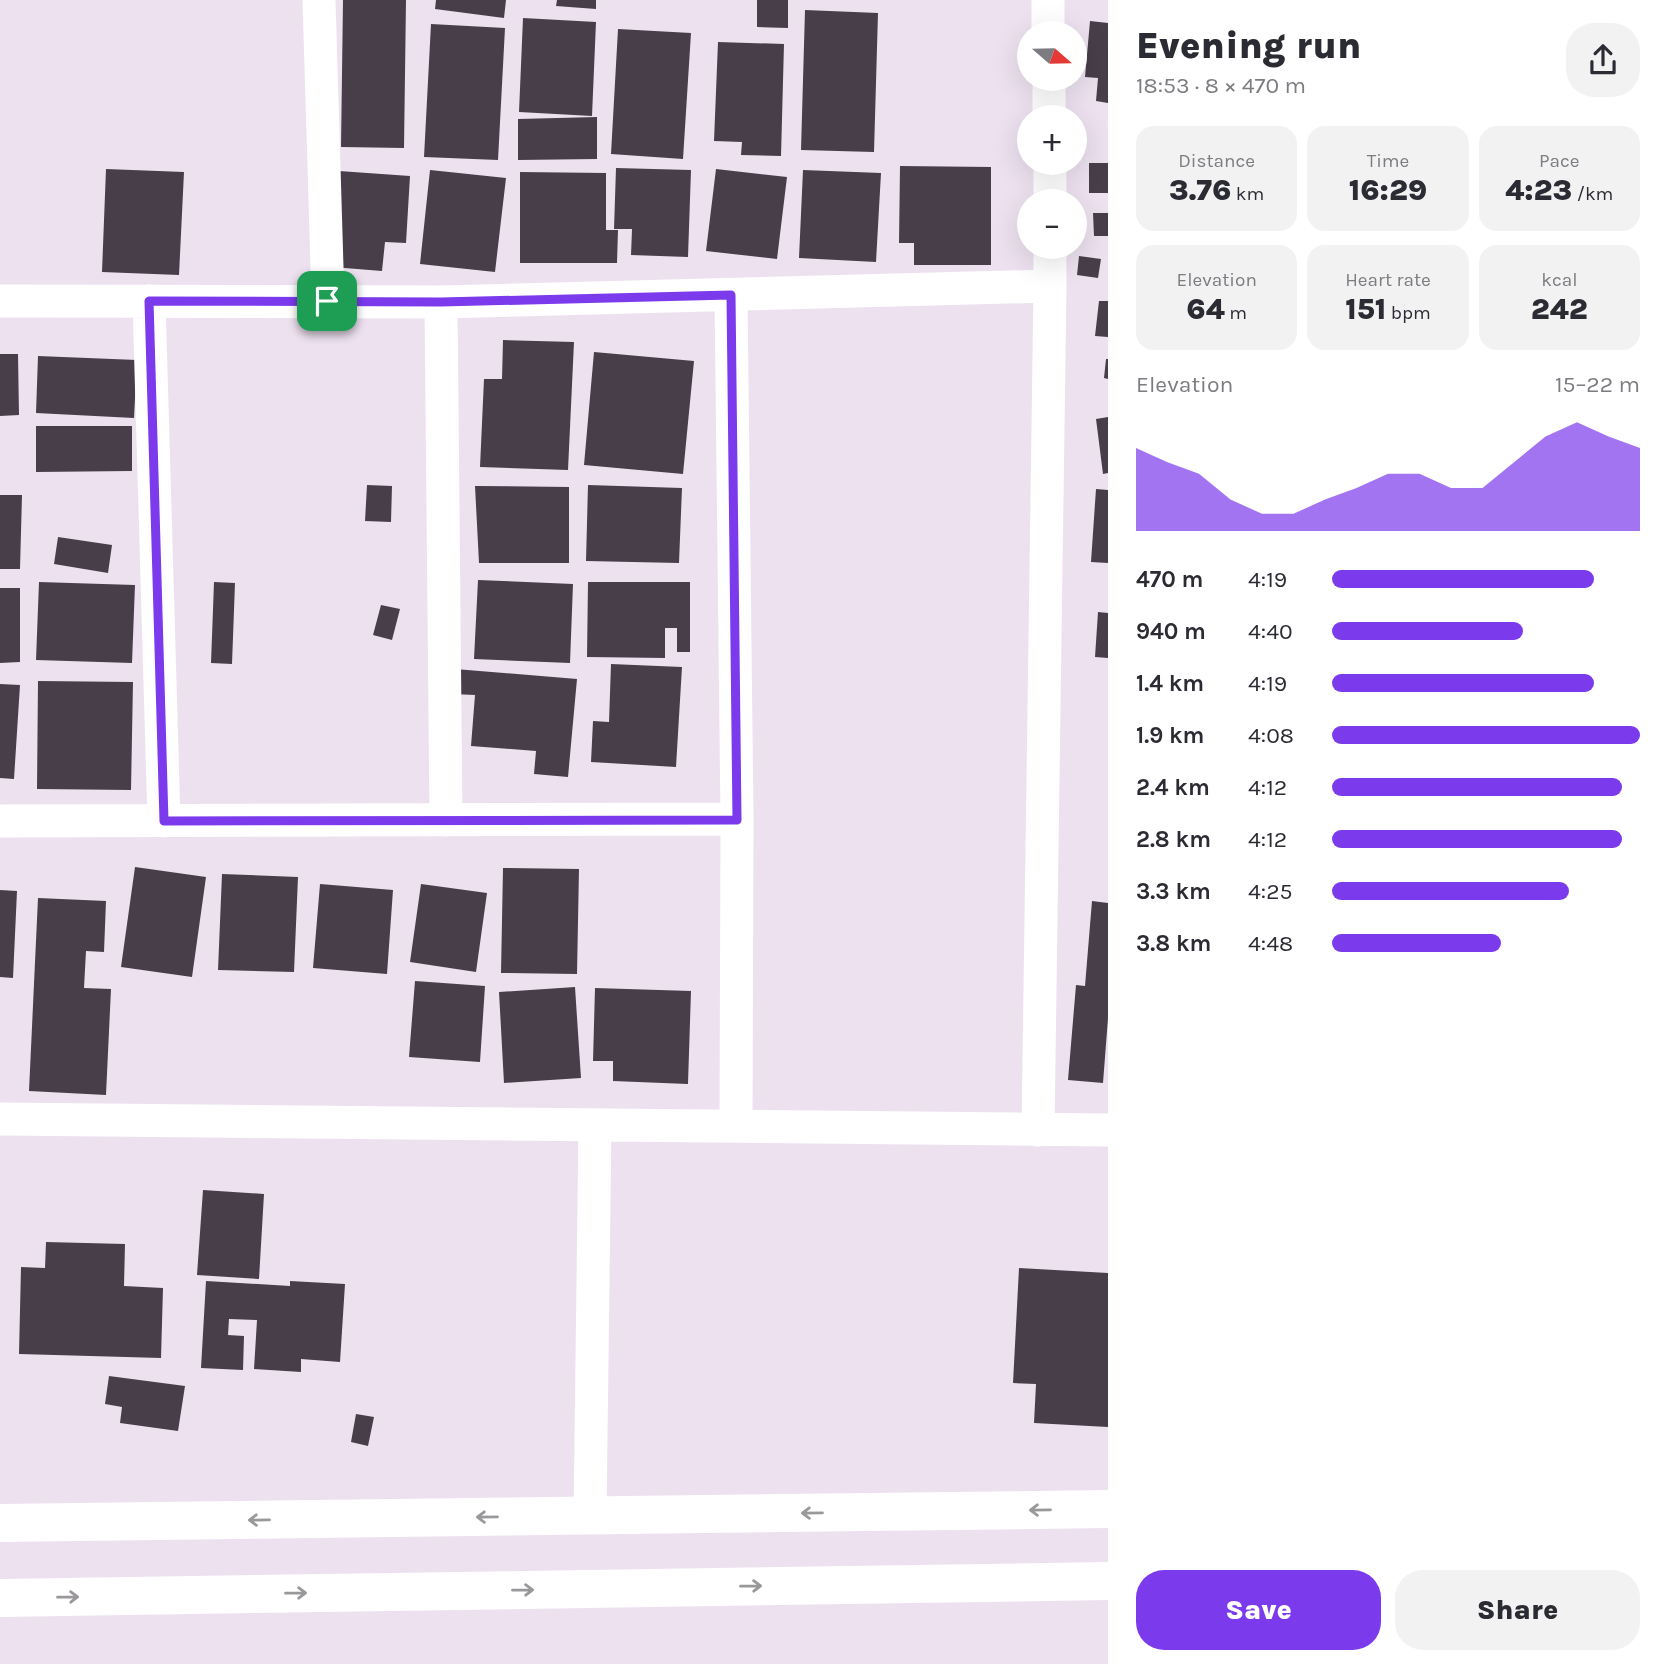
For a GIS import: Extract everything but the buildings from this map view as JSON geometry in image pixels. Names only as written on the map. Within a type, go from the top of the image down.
[{"type":"street","points":[[319,0],[327,301]]},
{"type":"street","points":[[1048,0],[1048,21]]},
{"type":"street","points":[[1038,1130],[1050,259]]},
{"type":"street","points":[[0,301],[441,302],[1051,286]]},
{"type":"street","points":[[731,295],[737,820],[736,1126]]},
{"type":"street","points":[[149,301],[164,821]]},
{"type":"street","points":[[441,302],[446,820]]},
{"type":"street","points":[[0,821],[737,820]]},
{"type":"street","points":[[0,1119],[1108,1130]]},
{"type":"street","points":[[590,1516],[595,1125]]},
{"type":"street","points":[[0,1523],[1108,1509]]},
{"type":"street","points":[[0,1598],[1108,1581]]},
{"type":"route","points":[[731,295],[737,820],[164,821],[149,301],[327,301],[441,302],[731,295]]}]
